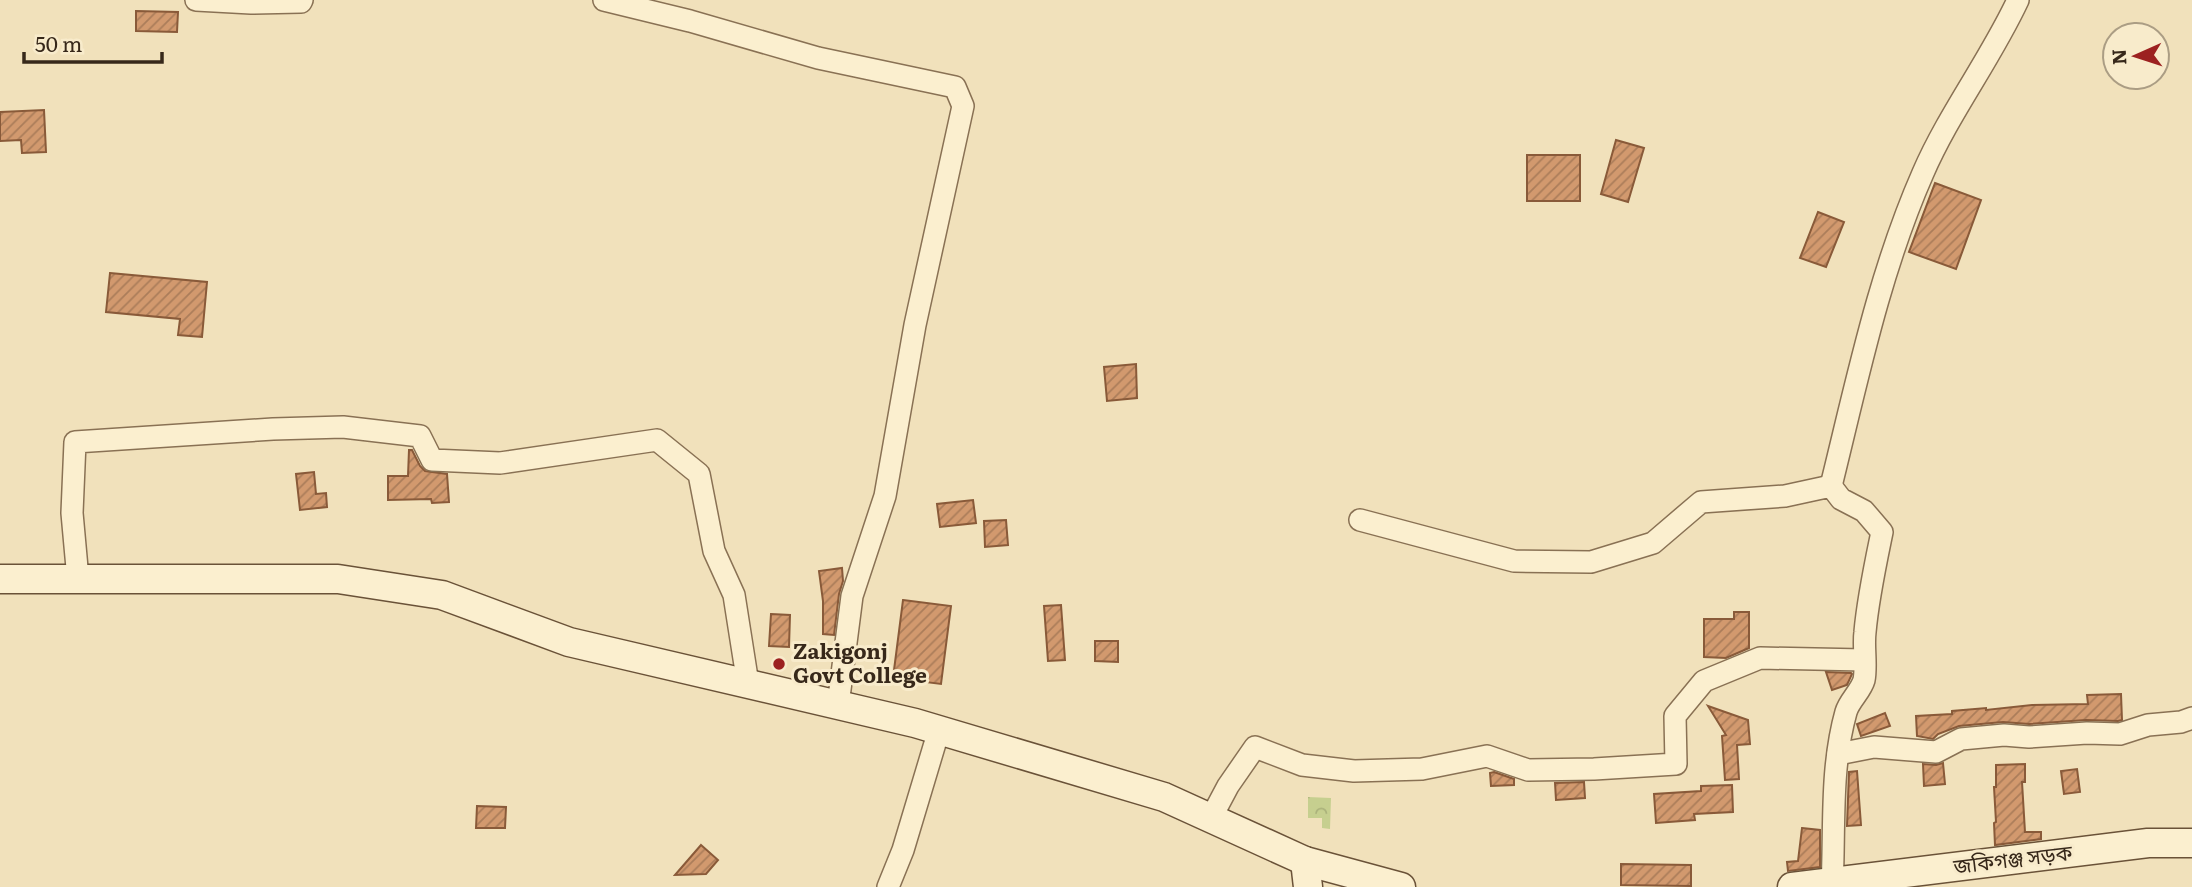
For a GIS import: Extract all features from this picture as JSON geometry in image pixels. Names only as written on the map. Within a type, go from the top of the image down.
[{"type":"street","points":[[196,0],[263,3],[302,0]]},
{"type":"street","points":[[604,0],[690,21],[818,58],[955,87],[963,106],[915,325],[885,496],[852,596],[838,705]]},
{"type":"street","points":[[1831,486],[1887,268],[1923,173],[2018,0]]},
{"type":"street","points":[[78,579],[72,513],[75,442],[343,427],[420,436],[432,460],[500,463],[657,440],[699,474],[714,551],[734,595],[748,684]]},
{"type":"street","points":[[1360,520],[1514,561],[1591,562],[1653,543],[1700,502],[1785,496],[1831,486]]},
{"type":"street","points":[[1831,486],[1841,499],[1864,511],[1882,532],[1868,594],[1864,681],[1846,710],[1838,754],[1833,799],[1835,836],[1832,885]]},
{"type":"street","points":[[0,579],[338,579],[442,595],[569,642],[939,730],[1164,797],[1211,818],[1307,874],[1401,887]]},
{"type":"street","points":[[1211,818],[1228,786],[1255,747],[1302,765],[1354,771],[1422,769],[1487,756],[1528,770],[1676,764],[1675,716],[1704,681],[1760,658],[1864,660]]},
{"type":"street","points":[[1838,754],[1874,747],[1936,752],[1961,739],[2004,734],[2029,737],[2120,734],[2148,725],[2192,718]]},
{"type":"street","points":[[888,887],[903,850],[939,730]]},
{"type":"street","name":"জকিগঞ্জ সড়ক","points":[[1792,887],[1832,885],[2148,844],[2192,843]]},
{"type":"green space","points":[[1308,797],[1331,798],[1330,829],[1322,828],[1322,818],[1308,818]]},
{"type":"building","points":[[136,11],[178,12],[177,32],[136,31]]},
{"type":"building","points":[[44,110],[46,152],[22,153],[21,140],[0,141],[0,112]]},
{"type":"building","points":[[1616,140],[1644,148],[1628,202],[1601,194]]},
{"type":"building","points":[[1527,155],[1580,155],[1580,201],[1527,201]]},
{"type":"building","points":[[1935,183],[1981,200],[1956,269],[1909,252]]},
{"type":"building","points":[[1818,212],[1844,222],[1826,267],[1800,258]]},
{"type":"building","points":[[110,273],[207,282],[202,337],[178,335],[180,319],[106,312]]},
{"type":"building","points":[[1136,364],[1137,398],[1107,401],[1104,367]]},
{"type":"building","points":[[409,450],[412,450],[425,471],[447,474],[449,502],[432,503],[431,499],[388,500],[388,476],[408,476]]},
{"type":"building","points":[[314,472],[316,494],[326,493],[327,507],[300,510],[296,474]]},
{"type":"building","points":[[973,500],[976,523],[940,527],[937,504]]},
{"type":"building","points":[[1006,520],[1008,545],[985,547],[984,521]]},
{"type":"building","points":[[842,568],[843,581],[834,635],[823,634],[819,571]]},
{"type":"building","points":[[903,600],[951,606],[941,684],[893,678]]},
{"type":"building","points":[[1061,605],[1065,660],[1048,661],[1044,606]]},
{"type":"building","points":[[1734,612],[1749,612],[1749,648],[1726,658],[1704,657],[1704,619],[1734,619]]},
{"type":"building","points":[[771,614],[790,615],[789,647],[769,646]]},
{"type":"building","points":[[1095,641],[1118,641],[1118,662],[1095,661]]},
{"type":"building","points":[[1826,672],[1852,674],[1847,685],[1832,690]]},
{"type":"building","points":[[2121,694],[2122,720],[2118,721],[2029,724],[2003,722],[1959,726],[1938,734],[1933,739],[1917,736],[1916,716],[1952,714],[1952,711],[1986,708],[2088,704],[2087,695]]},
{"type":"building","points":[[1708,706],[1748,720],[1750,744],[1737,745],[1739,779],[1725,780],[1722,736],[1726,735]]},
{"type":"building","points":[[1885,713],[1890,726],[1861,736],[1857,724]]},
{"type":"building","points":[[1943,763],[1945,784],[1924,786],[1923,764]]},
{"type":"building","points":[[2025,764],[2025,782],[2022,782],[2025,832],[2041,832],[2041,839],[1995,845],[1996,765]]},
{"type":"building","points":[[2077,769],[2080,792],[2064,794],[2061,771]]},
{"type":"building","points":[[1857,771],[1861,825],[1847,826],[1849,772]]},
{"type":"building","points":[[1490,773],[1514,779],[1514,785],[1491,786]]},
{"type":"building","points":[[1584,782],[1585,798],[1556,800],[1555,783]]},
{"type":"building","points":[[1732,785],[1733,812],[1694,814],[1695,820],[1656,823],[1654,794],[1701,791],[1701,786]]},
{"type":"building","points":[[477,806],[506,807],[505,828],[476,828]]},
{"type":"building","points":[[1802,828],[1820,830],[1820,867],[1788,871],[1787,862],[1798,861]]},
{"type":"building","points":[[701,845],[718,860],[706,874],[675,875]]},
{"type":"building","points":[[1621,864],[1691,865],[1691,886],[1621,885]]},
{"type":"place","name":"Zakigonj Govt College","points":[[779,664]]}]
